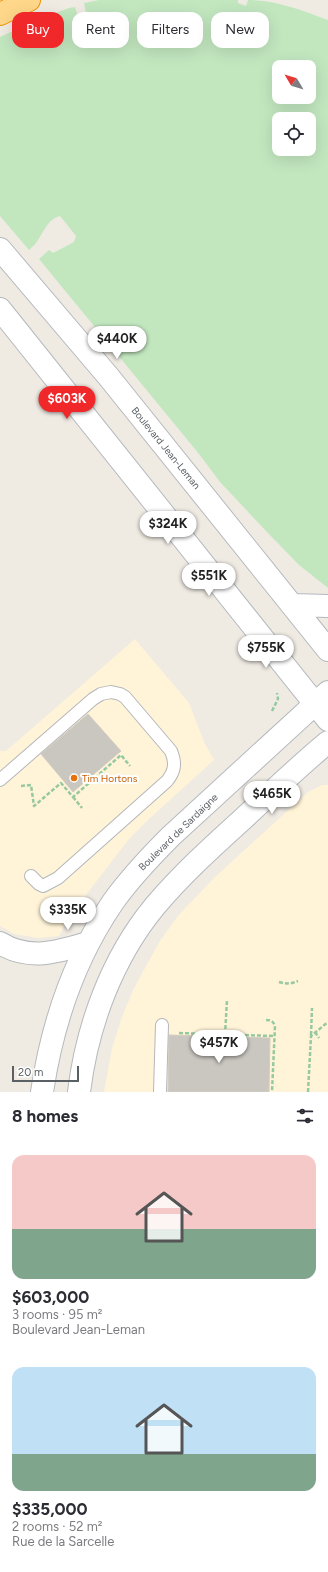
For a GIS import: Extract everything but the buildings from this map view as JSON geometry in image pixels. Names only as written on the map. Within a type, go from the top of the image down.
[{"type":"highway","points":[[0,14],[29,0]]},
{"type":"street","name":"Boulevard Jean-Leman","points":[[0,249],[108,376],[328,650]]},
{"type":"street","points":[[0,309],[324,705]]},
{"type":"street","points":[[293,605],[328,606]]},
{"type":"street","name":"Boulevard de Sardaigne","points":[[42,1092],[55,1028],[71,981],[88,943],[113,901],[149,858],[171,836],[324,705]]},
{"type":"street","points":[[79,1092],[86,1048],[100,1004],[114,971],[142,924],[169,890],[194,863],[328,742]]},
{"type":"street","points":[[0,943],[19,952],[30,954],[58,952],[88,943]]},
{"type":"lane","points":[[0,780],[89,702],[101,694],[111,692],[125,697],[171,751],[174,759],[173,773],[167,781],[58,878],[43,886],[31,876]]},
{"type":"lane","points":[[160,1092],[162,1025]]},
{"type":"path","points":[[73,797],[80,789],[121,755],[130,766]]},
{"type":"path","points":[[31,785],[34,806],[61,783],[82,808]]},
{"type":"path","points":[[279,982],[292,984],[298,981]]},
{"type":"path","points":[[225,1034],[227,1000]]},
{"type":"path","points":[[308,1092],[312,1008]]},
{"type":"path","points":[[266,1020],[270,1020],[275,1026],[272,1092]]},
{"type":"path","points":[[311,1036],[328,1022]]},
{"type":"path","points":[[325,1024],[328,1028]]},
{"type":"path","points":[[315,1032],[319,1038]]},
{"type":"path","points":[[176,1033],[188,1035],[225,1034],[236,1036],[274,1036]]},
{"type":"shaded area","points":[[135,639],[189,703],[204,742],[214,760],[129,839],[69,917],[59,936],[38,938],[14,934],[0,926],[0,751],[6,751]]},
{"type":"shaded area","points":[[322,785],[328,785],[328,1092],[104,1092],[112,1048],[122,1017],[134,988],[160,941],[177,917],[214,878],[308,792]]},
{"type":"green space","points":[[99,0],[238,0],[238,3],[246,6],[248,0],[258,0],[289,6],[328,20],[328,588],[299,565],[220,482],[199,454],[39,259],[49,250],[53,253],[74,242],[76,236],[60,216],[49,223],[36,243],[29,250],[0,216],[0,37],[12,31],[12,48],[64,48],[64,12],[58,12],[75,7],[76,12],[72,12],[72,48],[129,48],[129,12],[86,12],[84,3]]},
{"type":"place","name":"Tim Hortons","points":[[74,778]]}]
